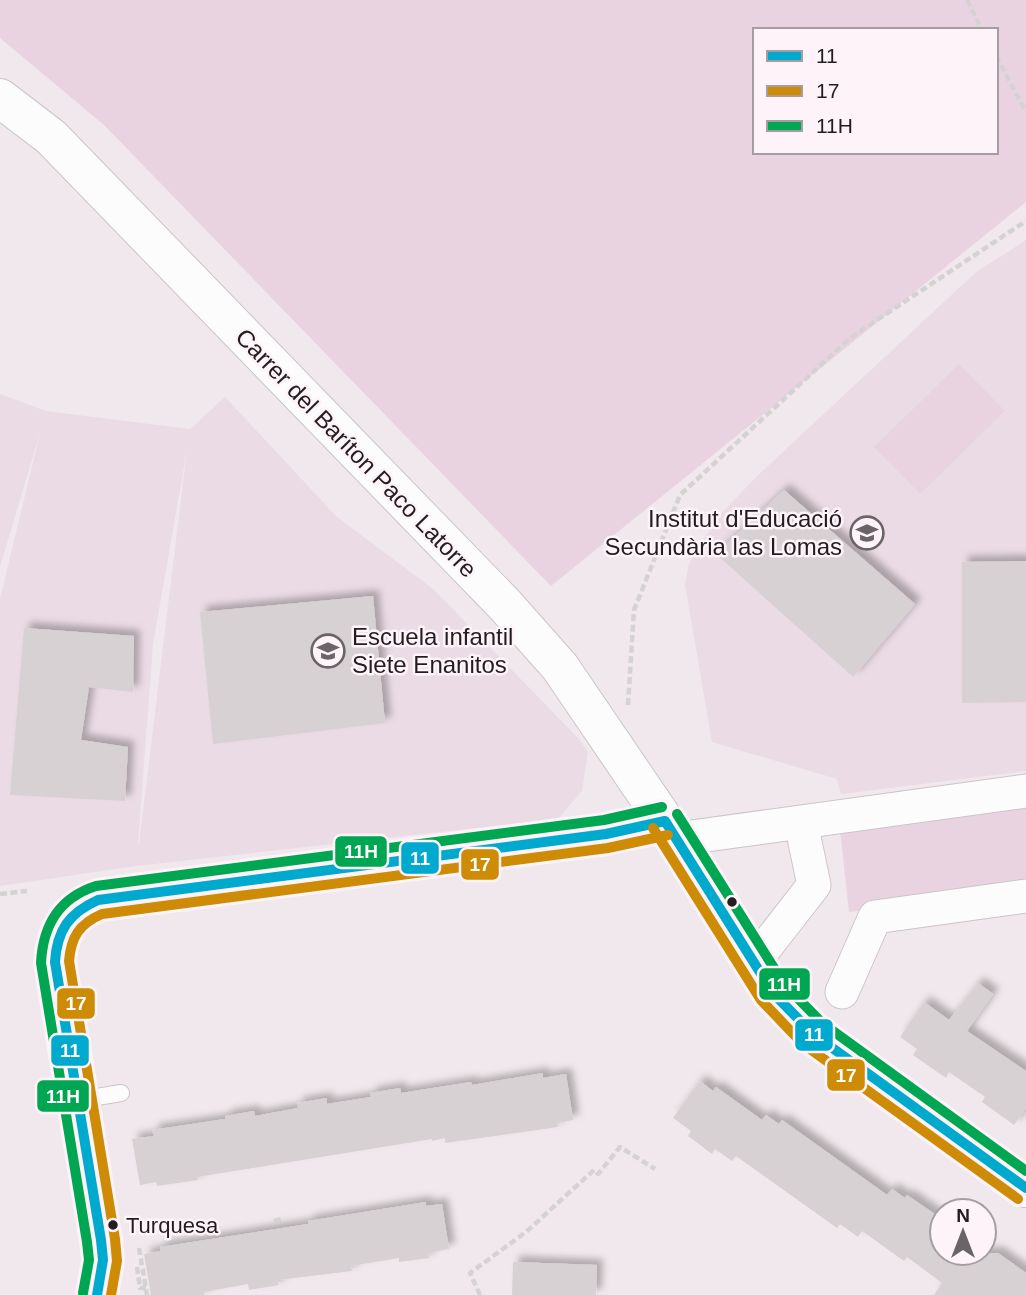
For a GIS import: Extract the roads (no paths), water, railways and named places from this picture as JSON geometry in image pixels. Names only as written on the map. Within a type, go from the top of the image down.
[{"type":"street","name":"Carrer del Baríton Paco Latorre","points":[[0,98],[51,137],[506,606],[560,667],[671,830],[774,993],[813,1034],[1026,1188]]},
{"type":"street","points":[[97,1295],[103,1260],[102,1240],[55,961],[60,932],[69,917],[82,906],[99,900],[625,831],[801,823],[1026,791]]},
{"type":"street","points":[[754,962],[814,885],[801,823]]},
{"type":"street","points":[[842,992],[875,917],[1026,896]]},
{"type":"lane","points":[[79,1100],[121,1093]]},
{"type":"place","name":"Institut d'Educació Secundària las Lomas","points":[[867,533]]},
{"type":"place","name":"Escuela infantil Siete Enanitos","points":[[328,651]]},
{"type":"place","name":"Turquesa","points":[[113,1225]]}]
